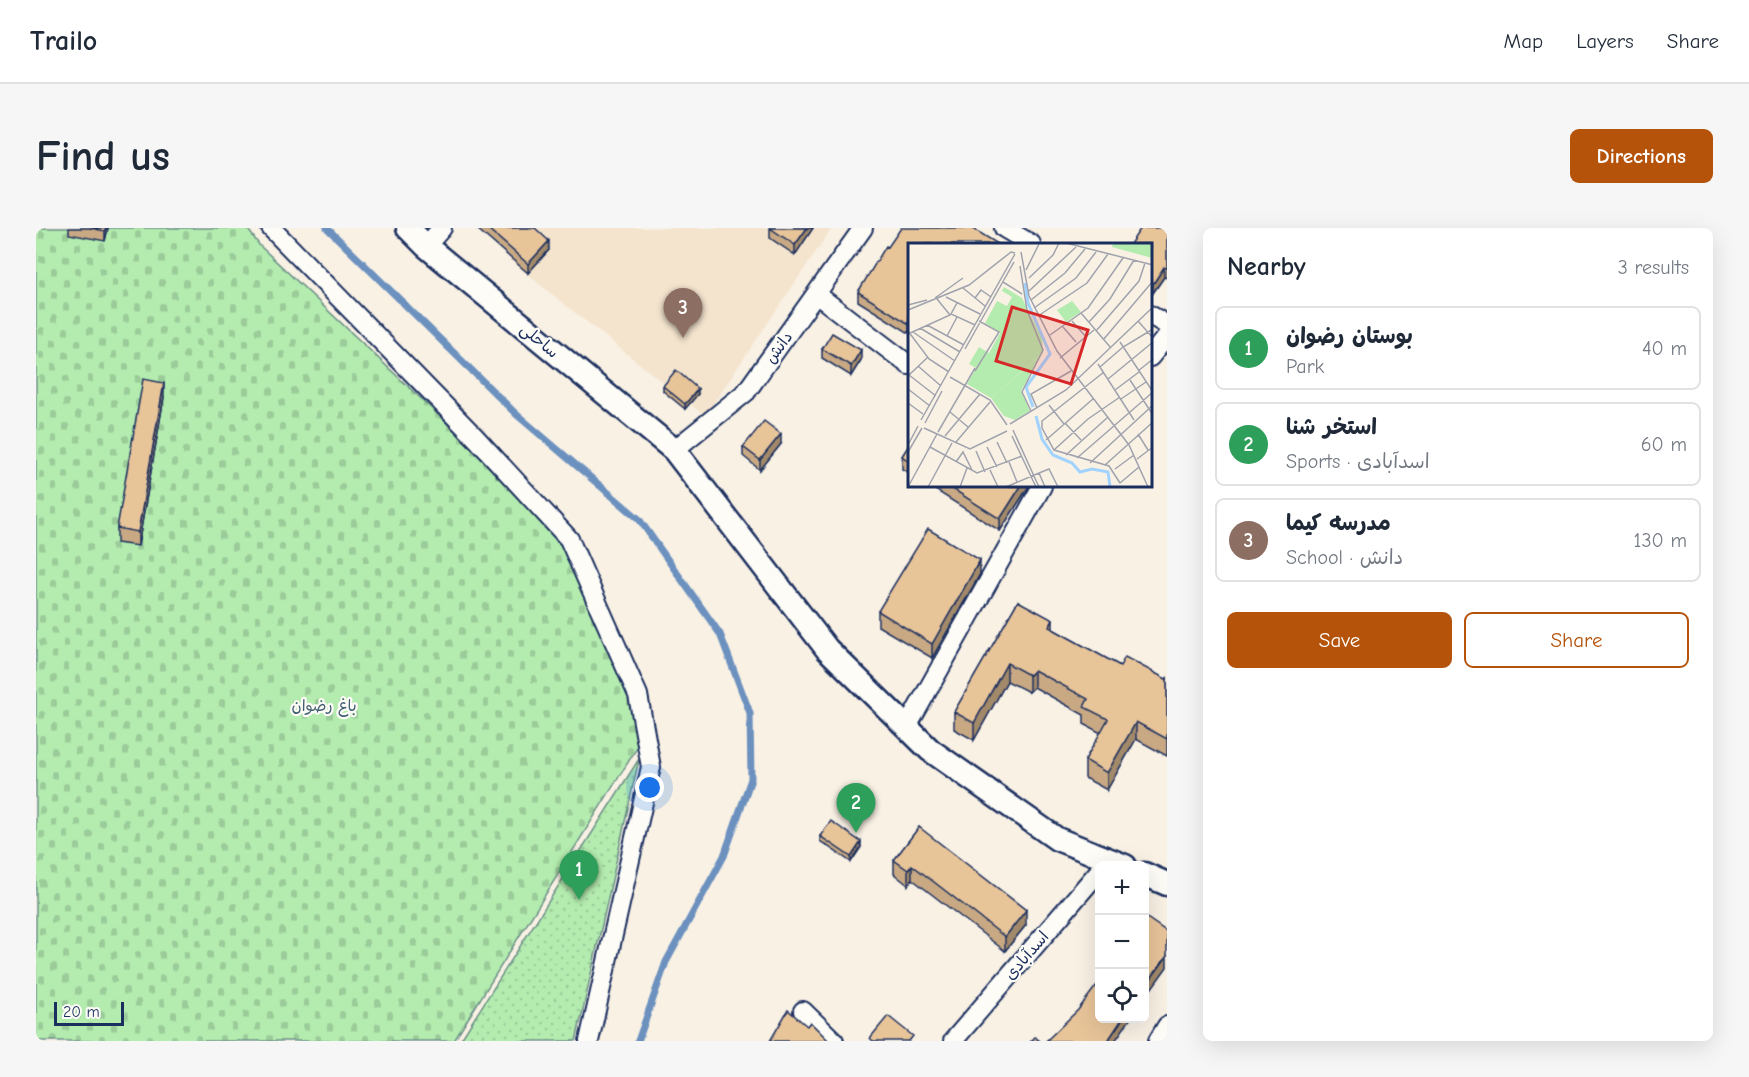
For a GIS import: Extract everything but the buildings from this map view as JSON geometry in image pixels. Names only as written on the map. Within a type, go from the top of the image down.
[{"type":"street","points":[[271,228],[476,438],[569,539],[638,695],[651,767],[589,1041]]},
{"type":"street","name":"ساحلی","points":[[408,228],[426,246],[674,450],[827,649],[930,750],[1057,839],[1101,861]]},
{"type":"street","points":[[426,246],[442,228]]},
{"type":"street","name":"دانش","points":[[674,450],[746,392],[863,228]]},
{"type":"street","points":[[1004,228],[1029,243]]},
{"type":"street","points":[[816,294],[908,364]]},
{"type":"street","points":[[1152,316],[1167,325]]},
{"type":"street","points":[[1152,355],[1167,336]]},
{"type":"street","points":[[907,727],[1041,488]]},
{"type":"street","points":[[1149,875],[1167,884]]},
{"type":"street","name":"اسدآبادی","points":[[953,1041],[1095,881]]},
{"type":"street","points":[[803,1011],[834,1041]]},
{"type":"street","points":[[1158,1041],[1167,1026]]},
{"type":"shaded area","points":[[538,228],[832,228],[705,416],[509,260]]},
{"type":"green space","name":"باغ رضوان","points":[[36,228],[247,228],[260,246],[569,539],[645,735],[454,1041],[36,1041]]},
{"type":"green space","points":[[639,759],[576,1041],[460,1041]]},
{"type":"waterway","points":[[327,228],[516,414],[639,519],[720,634],[750,713],[751,779],[724,856],[666,962],[638,1041]]},
{"type":"place","name":"مدرسه کیما","points":[[683,338]]},
{"type":"place","name":"استخر شنا","points":[[856,833]]},
{"type":"place","name":"بوستان رضوان","points":[[579,900]]}]
